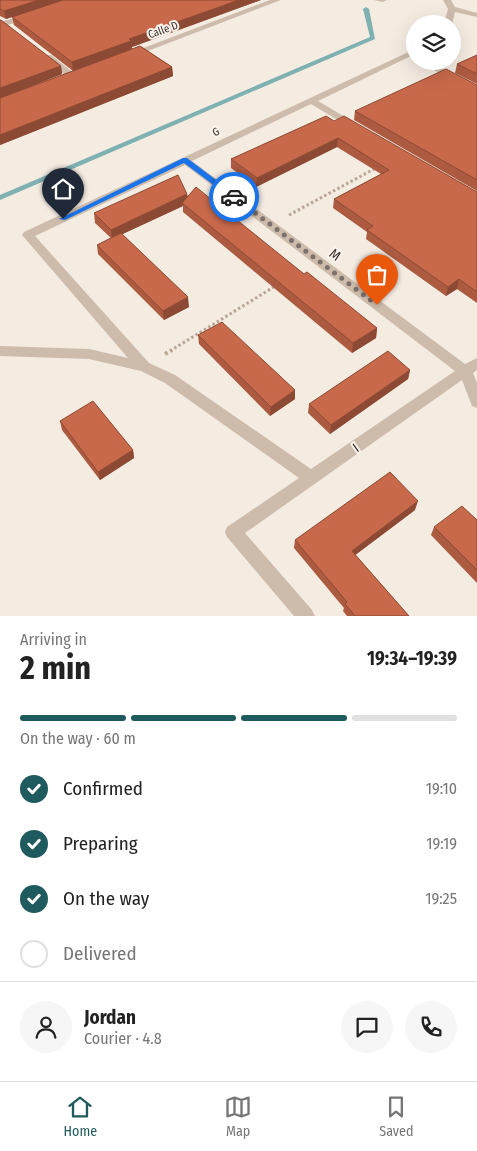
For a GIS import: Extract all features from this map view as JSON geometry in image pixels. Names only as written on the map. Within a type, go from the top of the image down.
[{"type":"street","name":"Calle D","points":[[118,59],[277,0]]},
{"type":"street","points":[[378,0],[383,0]]},
{"type":"street","points":[[447,0],[452,9],[450,15]]},
{"type":"street","points":[[452,9],[477,15]]},
{"type":"street","points":[[2,23],[42,12]]},
{"type":"street","points":[[2,23],[12,29]]},
{"type":"street","points":[[42,53],[72,76]]},
{"type":"street","name":"G","points":[[144,367],[28,235],[406,57]]},
{"type":"street","points":[[438,70],[477,90]]},
{"type":"street","points":[[63,79],[81,72]]},
{"type":"street","points":[[312,101],[361,130]]},
{"type":"street","name":"M","points":[[185,160],[271,225],[472,368]]},
{"type":"street","points":[[0,351],[89,354],[144,367],[170,378],[312,478]]},
{"type":"street","points":[[472,368],[477,402]]},
{"type":"street","name":"I","points":[[306,616],[233,532],[472,368]]},
{"type":"path","points":[[271,225],[384,163]]},
{"type":"path","points":[[144,367],[285,280]]},
{"type":"building","points":[[0,0],[39,0],[4,11],[0,9]]},
{"type":"building","points":[[63,0],[239,0],[129,39],[131,41],[72,62],[12,17]]},
{"type":"building","points":[[1,20],[61,66],[0,88]]},
{"type":"building","points":[[140,46],[172,67],[0,135],[0,98]]},
{"type":"building","points":[[477,55],[477,74],[461,66],[461,62]]},
{"type":"building","points":[[444,70],[448,70],[477,85],[477,180],[355,111]]},
{"type":"building","points":[[326,116],[334,121],[344,116],[477,192],[477,292],[459,279],[448,287],[367,230],[373,226],[334,199],[389,170],[338,138],[257,178],[231,159]]},
{"type":"building","points":[[178,175],[187,194],[111,230],[94,213]]},
{"type":"building","points":[[196,187],[304,274],[307,272],[377,328],[353,343],[182,203]]},
{"type":"building","points":[[121,233],[188,297],[163,311],[97,245]]},
{"type":"building","points":[[222,322],[295,390],[271,407],[198,335]]},
{"type":"building","points":[[388,351],[410,370],[331,425],[309,404]]},
{"type":"building","points":[[93,401],[133,450],[98,472],[60,421]]},
{"type":"building","points":[[390,472],[418,501],[352,551],[409,616],[355,616],[345,604],[347,602],[295,540]]},
{"type":"building","points":[[462,506],[477,520],[477,570],[434,527]]},
{"type":"waterway","points":[[0,198],[373,38],[366,9]]},
{"type":"way so far","points":[[234,197],[377,305]]},
{"type":"route","points":[[63,219],[185,160],[234,197]]}]
